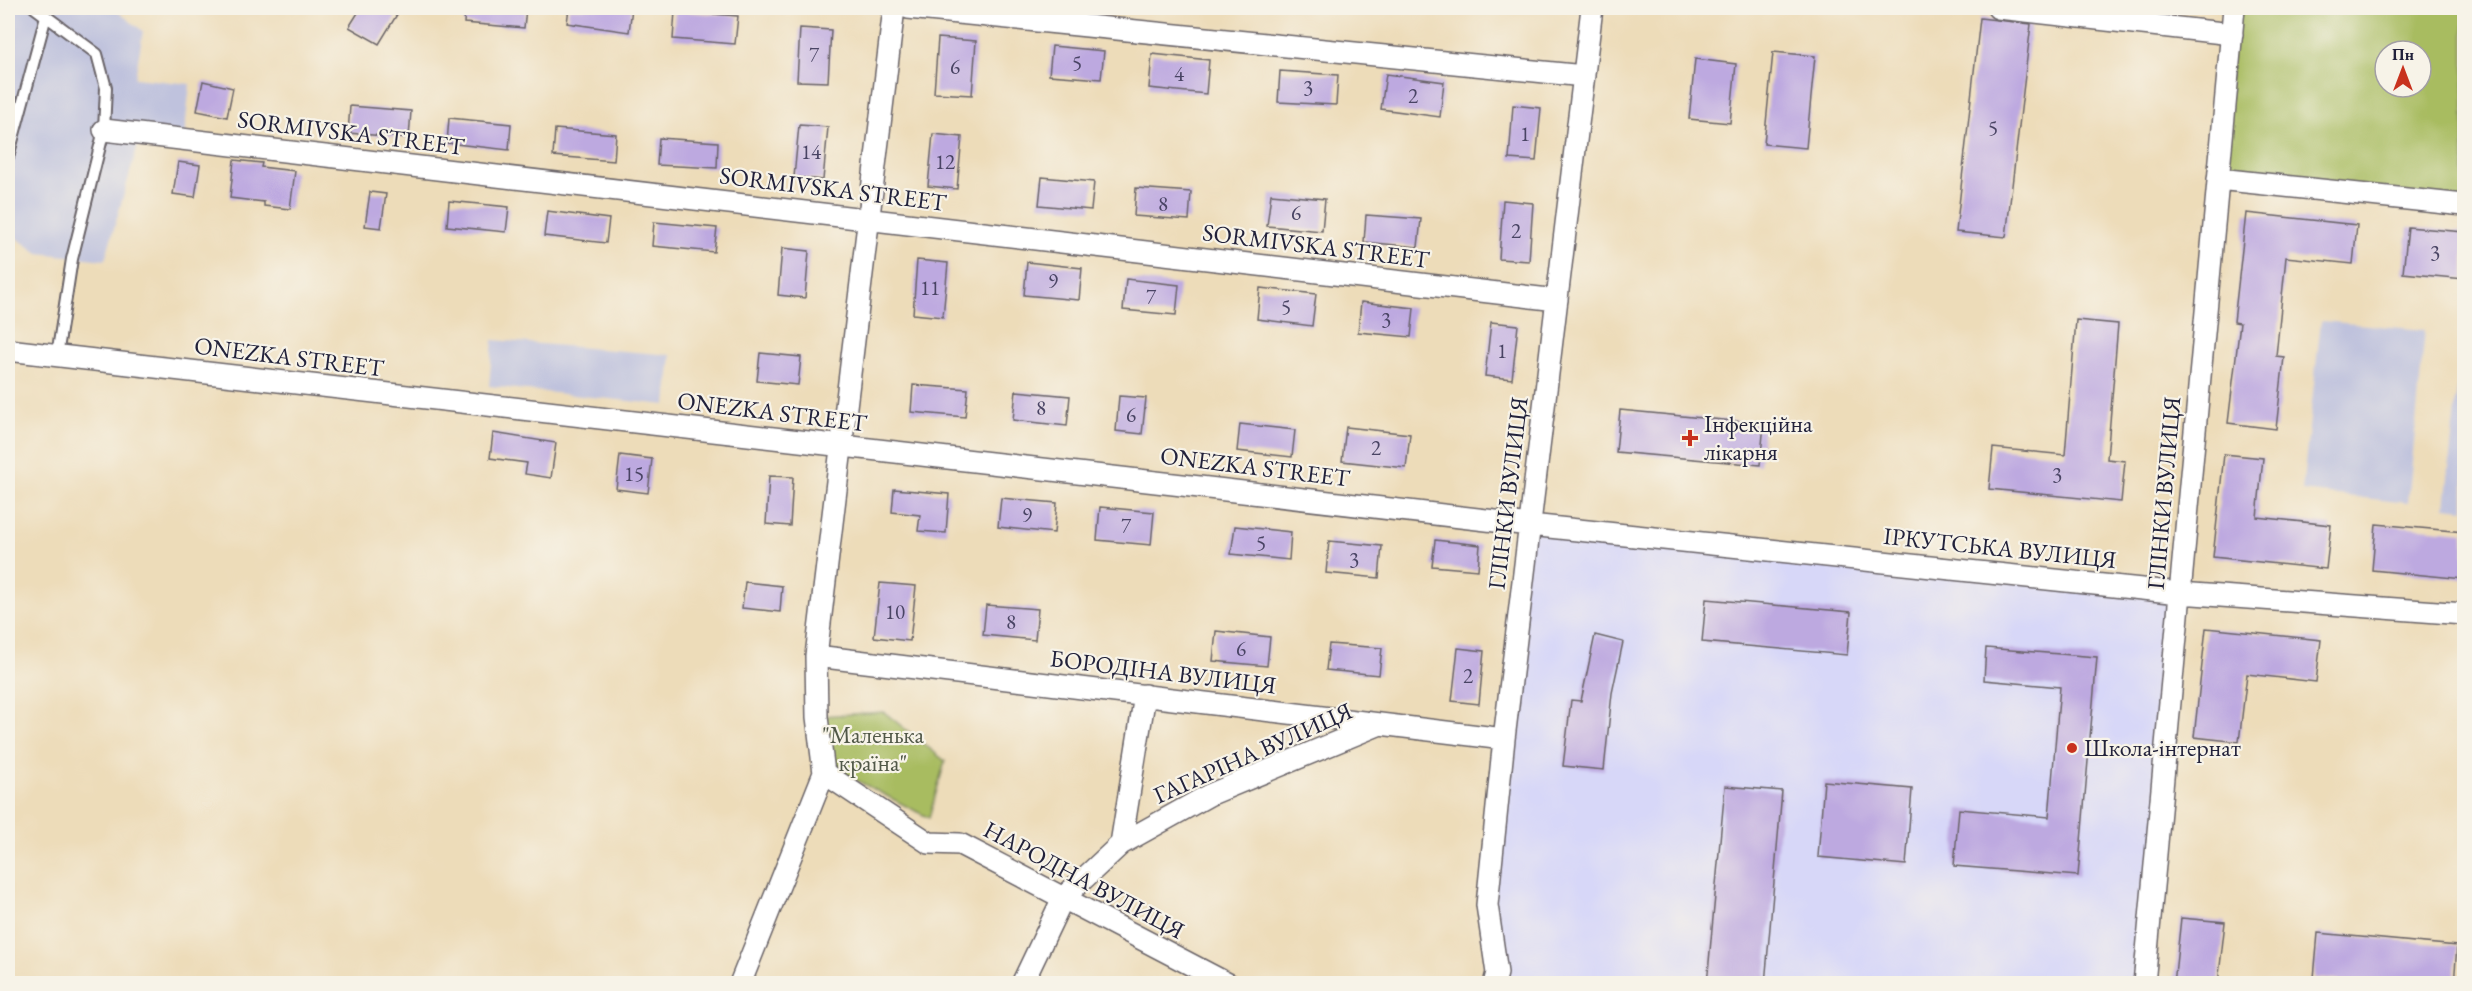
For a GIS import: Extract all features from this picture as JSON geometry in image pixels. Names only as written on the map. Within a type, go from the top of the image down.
[{"type":"street","points":[[740,984],[824,773],[817,717],[816,656],[894,8]]},
{"type":"street","points":[[908,8],[1584,76]]},
{"type":"street","name":"ГЛІНКИ ВУЛИЦЯ","points":[[1494,984],[1497,973],[1487,904],[1504,739],[1592,8]]},
{"type":"street","points":[[1998,8],[2232,34]]},
{"type":"street","name":"ГЛІНКИ ВУЛИЦЯ","points":[[2144,984],[2234,8]]},
{"type":"street","name":"SORMIVSKA STREET","points":[[104,130],[1557,300]]},
{"type":"street","points":[[2218,179],[2464,205]]},
{"type":"street","name":"ONEZKA STREET","points":[[8,350],[1530,525]]},
{"type":"street","name":"ІРКУТСЬКА ВУЛИЦЯ","points":[[1530,525],[2180,593],[2464,614]]},
{"type":"street","name":"БОРОДІНА ВУЛИЦЯ","points":[[816,656],[1504,739]]},
{"type":"street","points":[[1121,844],[1145,695]]},
{"type":"street","name":"ГАГАРІНА ВУЛИЦЯ","points":[[1063,898],[1121,844],[1209,795],[1381,724]]},
{"type":"street","name":"НАРОДНА ВУЛИЦЯ","points":[[824,773],[929,843],[960,844],[1228,984]]},
{"type":"street","points":[[1022,984],[1063,898]]},
{"type":"lane","points":[[35,8],[97,54],[106,88],[104,130],[72,259],[57,356]]},
{"type":"lane","points":[[8,158],[46,16]]},
{"type":"shaded area","points":[[8,8],[113,8],[143,31],[135,78],[190,84],[184,139],[141,134],[105,260],[38,253],[8,232]]},
{"type":"shaded area","points":[[2321,321],[2425,330],[2408,503],[2302,491]]},
{"type":"shaded area","points":[[2462,339],[2464,339],[2464,509],[2445,507]]},
{"type":"shaded area","points":[[493,340],[671,355],[666,405],[489,386]]},
{"type":"shaded area","points":[[1530,525],[2180,593],[2144,983],[1494,984],[1487,905]]},
{"type":"green space","points":[[2236,8],[2464,8],[2464,205],[2221,179]]},
{"type":"green space","name":"\"Маленька країна\"","points":[[884,712],[945,761],[929,818],[829,766],[822,716]]},
{"type":"building","points":[[361,8],[401,8],[379,44],[349,27]]},
{"type":"building","points":[[465,8],[526,8],[524,28],[464,23]]},
{"type":"building","points":[[569,8],[632,8],[629,32],[567,23]]},
{"type":"building","points":[[675,11],[738,16],[735,44],[673,39]]},
{"type":"building","points":[[1980,18],[2031,24],[2006,237],[1956,232]]},
{"type":"building","points":[[800,28],[831,30],[828,82],[797,81]]},
{"type":"building","points":[[938,38],[976,41],[972,95],[934,93]]},
{"type":"building","points":[[1052,46],[1104,51],[1101,79],[1049,75]]},
{"type":"building","points":[[1773,52],[1815,56],[1806,148],[1764,144]]},
{"type":"building","points":[[1152,54],[1209,60],[1206,94],[1149,88]]},
{"type":"building","points":[[1695,59],[1736,64],[1730,123],[1689,119]]},
{"type":"building","points":[[1280,71],[1338,75],[1336,105],[1278,102]]},
{"type":"building","points":[[1386,74],[1444,82],[1440,117],[1381,109]]},
{"type":"building","points":[[203,81],[233,88],[227,117],[197,111]]},
{"type":"building","points":[[1513,105],[1541,108],[1536,161],[1509,159]]},
{"type":"building","points":[[350,106],[411,111],[409,138],[348,133]]},
{"type":"building","points":[[449,118],[511,124],[509,150],[447,143]]},
{"type":"building","points":[[799,125],[828,127],[823,180],[794,177]]},
{"type":"building","points":[[555,129],[616,134],[614,161],[553,156]]},
{"type":"building","points":[[933,134],[962,137],[957,189],[928,186]]},
{"type":"building","points":[[659,138],[718,142],[717,168],[657,165]]},
{"type":"building","points":[[234,160],[262,163],[261,167],[295,171],[290,209],[264,206],[264,202],[230,198]]},
{"type":"building","points":[[178,162],[200,165],[195,197],[173,194]]},
{"type":"building","points":[[1042,177],[1094,182],[1091,210],[1039,205]]},
{"type":"building","points":[[1136,188],[1191,192],[1189,220],[1134,216]]},
{"type":"building","points":[[370,192],[386,194],[381,228],[365,226]]},
{"type":"building","points":[[1271,194],[1325,199],[1322,231],[1267,226]]},
{"type":"building","points":[[1503,200],[1533,203],[1529,261],[1499,259]]},
{"type":"building","points":[[449,201],[509,207],[506,232],[447,226]]},
{"type":"building","points":[[547,211],[609,219],[606,243],[544,236]]},
{"type":"building","points":[[2246,213],[2357,225],[2353,264],[2286,257],[2276,356],[2284,357],[2276,429],[2228,423],[2240,323],[2234,322]]},
{"type":"building","points":[[1366,215],[1421,219],[1418,247],[1364,242]]},
{"type":"building","points":[[654,222],[717,228],[714,252],[652,246]]},
{"type":"building","points":[[2408,227],[2464,232],[2464,279],[2403,273]]},
{"type":"building","points":[[782,248],[809,251],[805,298],[778,295]]},
{"type":"building","points":[[917,260],[948,263],[943,317],[913,314]]},
{"type":"building","points":[[1027,262],[1082,268],[1079,300],[1024,295]]},
{"type":"building","points":[[1126,279],[1179,285],[1176,315],[1123,310]]},
{"type":"building","points":[[1260,288],[1316,294],[1312,326],[1257,319]]},
{"type":"building","points":[[1361,302],[1414,308],[1411,337],[1358,332]]},
{"type":"building","points":[[2076,320],[2118,324],[2107,459],[2125,461],[2121,502],[1989,489],[1993,448],[2065,455]]},
{"type":"building","points":[[1491,322],[1518,325],[1512,379],[1485,376]]},
{"type":"building","points":[[760,353],[801,357],[798,385],[757,381]]},
{"type":"building","points":[[913,385],[968,389],[965,417],[911,412]]},
{"type":"building","points":[[1016,391],[1070,396],[1067,426],[1013,420]]},
{"type":"building","points":[[1119,396],[1146,398],[1142,434],[1116,431]]},
{"type":"building","name":"Інфекційна лікарня","points":[[1620,410],[1764,424],[1760,465],[1616,452]]},
{"type":"building","points":[[1240,424],[1295,430],[1292,457],[1237,451]]},
{"type":"building","points":[[1346,427],[1410,434],[1406,468],[1342,461]]},
{"type":"building","points":[[493,433],[556,443],[551,478],[525,474],[527,463],[490,458]]},
{"type":"building","points":[[2224,454],[2263,458],[2257,517],[2331,525],[2326,569],[2213,557]]},
{"type":"building","points":[[620,455],[652,459],[648,493],[616,489]]},
{"type":"building","points":[[769,476],[793,477],[790,526],[766,524]]},
{"type":"building","points":[[894,489],[949,494],[946,533],[918,531],[920,515],[892,512]]},
{"type":"building","points":[[1001,498],[1057,503],[1054,533],[998,527]]},
{"type":"building","points":[[1100,507],[1154,512],[1151,545],[1097,540]]},
{"type":"building","points":[[2376,524],[2464,532],[2464,579],[2372,570]]},
{"type":"building","points":[[1235,526],[1291,532],[1289,560],[1231,554]]},
{"type":"building","points":[[1435,540],[1480,545],[1478,570],[1432,566]]},
{"type":"building","points":[[1329,541],[1382,546],[1379,578],[1326,573]]},
{"type":"building","points":[[745,582],[782,586],[780,612],[742,608]]},
{"type":"building","points":[[880,583],[916,586],[910,641],[874,637]]},
{"type":"building","points":[[1706,599],[1851,612],[1847,655],[1702,642]]},
{"type":"building","points":[[986,605],[1038,609],[1035,640],[983,635]]},
{"type":"building","points":[[2206,628],[2321,640],[2316,682],[2247,674],[2239,742],[2194,737]]},
{"type":"building","points":[[1216,631],[1270,637],[1267,666],[1213,661]]},
{"type":"building","points":[[1595,635],[1623,642],[1612,693],[1604,770],[1563,766],[1571,700],[1581,701]]},
{"type":"building","points":[[1329,644],[1382,648],[1379,675],[1326,670]]},
{"type":"building","points":[[1458,648],[1484,651],[1479,704],[1452,701]]},
{"type":"building","name":"Школа-інтернат","points":[[1986,648],[2097,657],[2078,876],[1954,866],[1959,809],[2049,817],[2060,687],[1984,680]]},
{"type":"building","points":[[1824,781],[1912,789],[1906,865],[1818,857]]},
{"type":"building","points":[[1725,786],[1782,791],[1765,984],[1707,984]]},
{"type":"building","points":[[2181,918],[2225,922],[2218,984],[2174,984]]},
{"type":"building","points":[[2318,933],[2457,946],[2454,984],[2369,984],[2314,978]]},
{"type":"place","name":"Інфекційна лікарня","points":[[1690,438]]},
{"type":"place","name":"Школа-інтернат","points":[[2072,748]]}]
